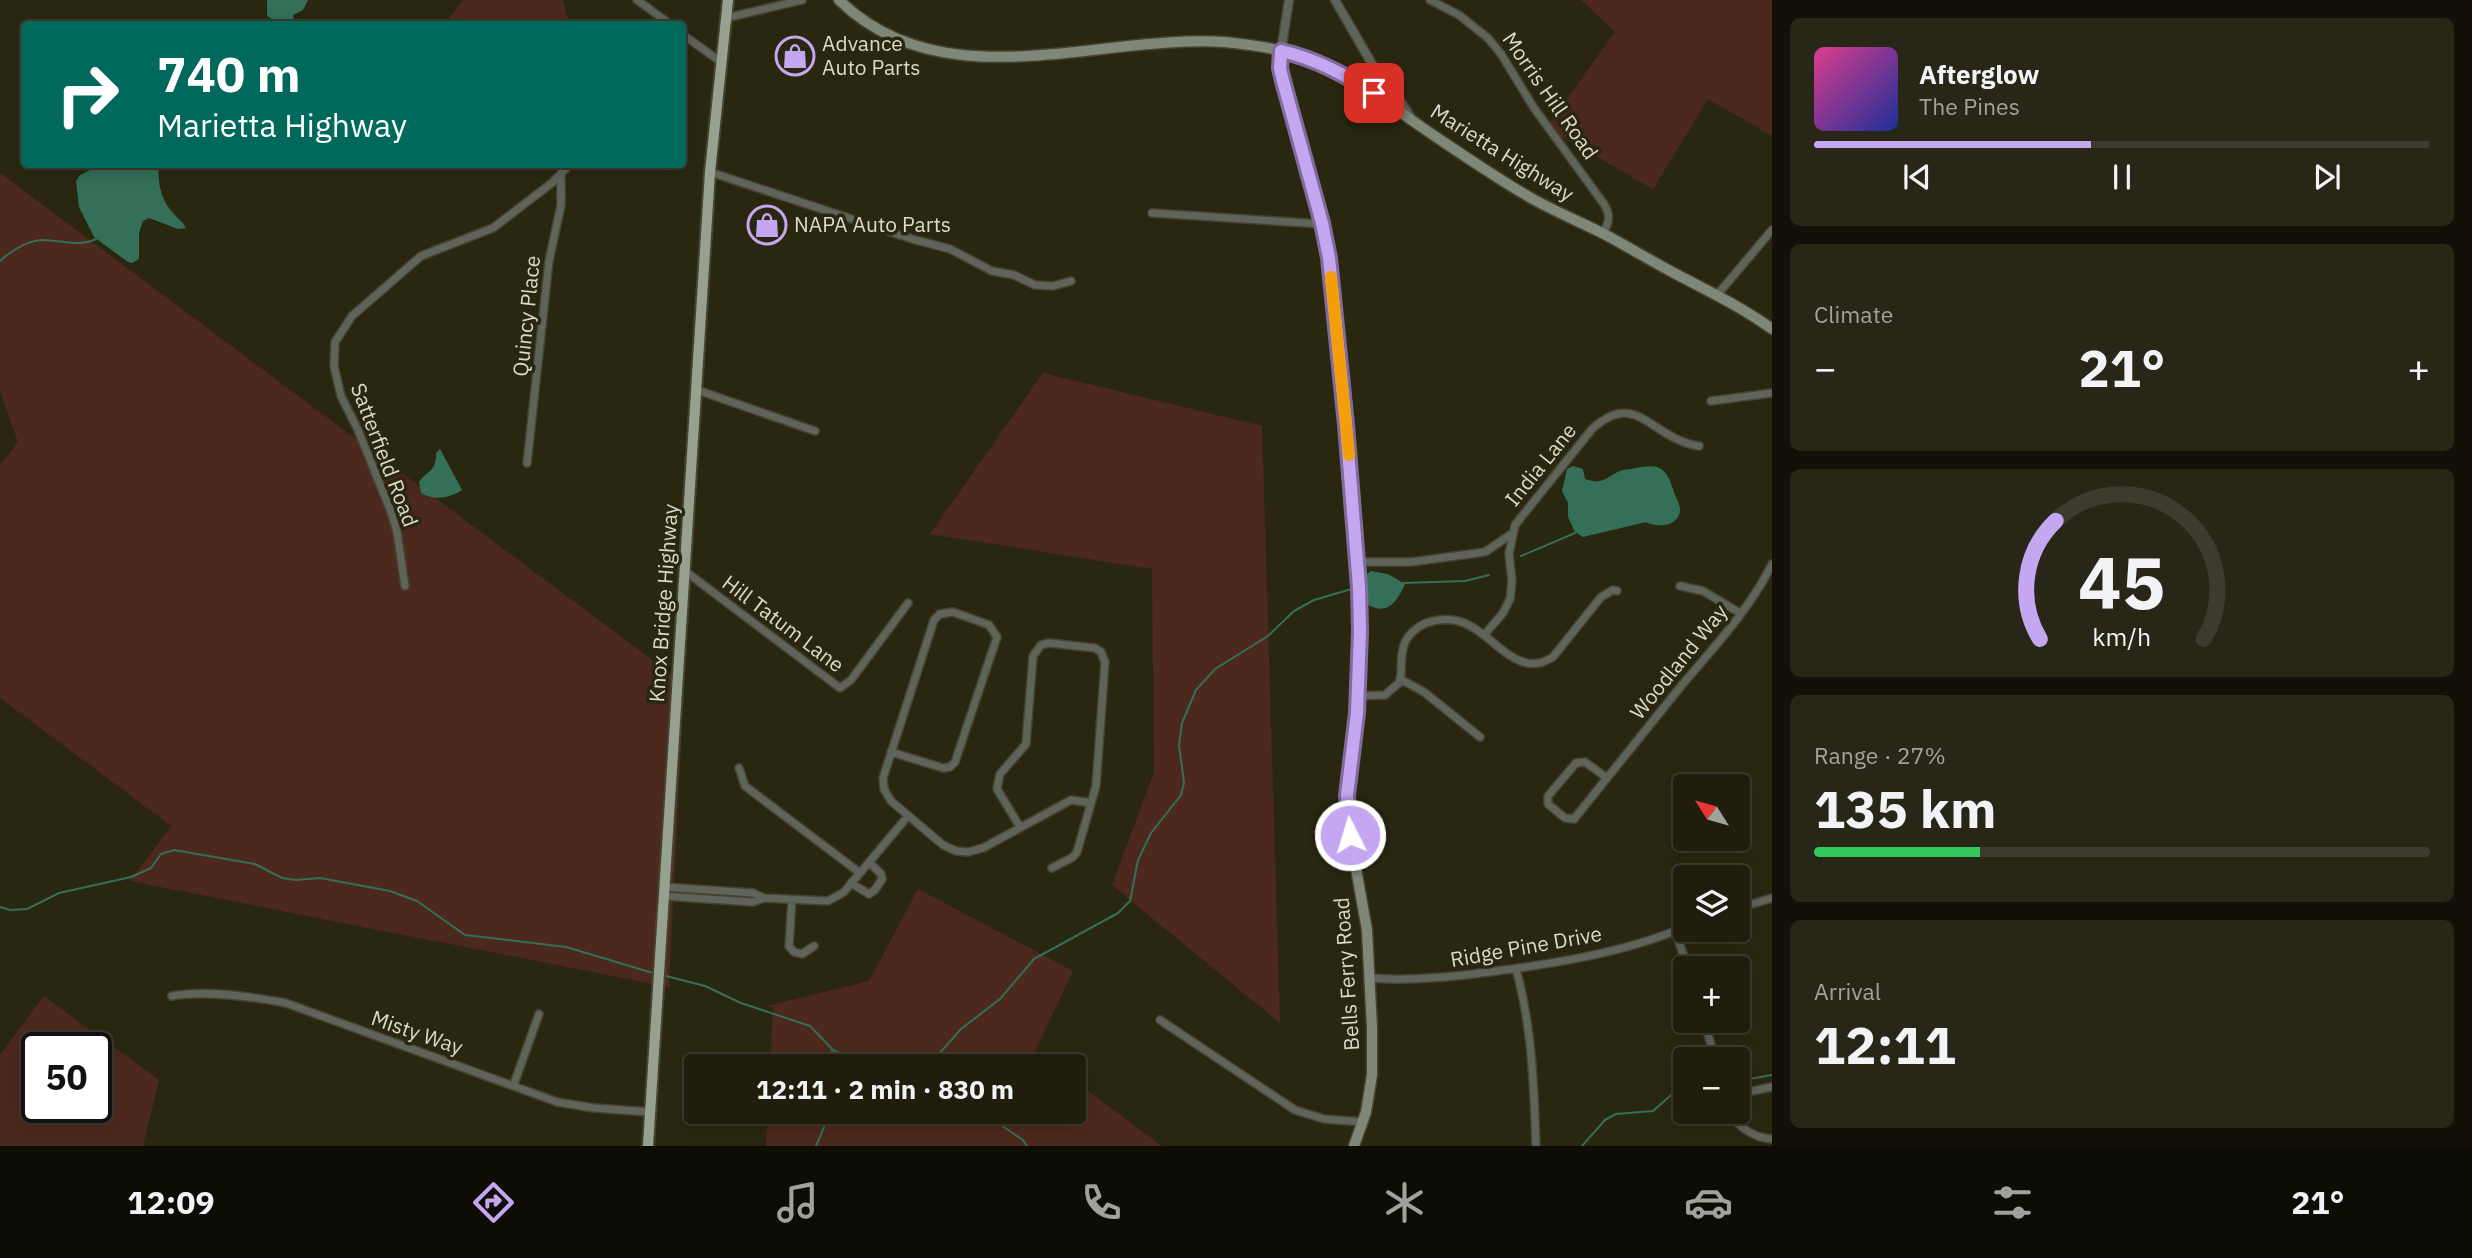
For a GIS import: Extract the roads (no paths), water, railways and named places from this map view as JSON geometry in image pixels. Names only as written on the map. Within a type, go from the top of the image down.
[{"type":"main road","points":[[721,62],[728,0]]},
{"type":"main road","name":"Marietta Highway","points":[[839,0],[867,23],[895,37],[933,51],[957,55],[1008,57],[1181,41],[1226,43],[1281,51],[1307,59],[1374,93],[1503,181],[1717,295],[1772,329]]},
{"type":"main road","name":"Bells Ferry Road","points":[[1281,51],[1280,68],[1283,81],[1329,258],[1357,562],[1360,631],[1358,696],[1347,795],[1350,835],[1364,906],[1372,1075],[1370,1095],[1354,1146]]},
{"type":"main road","name":"Knox Bridge Highway","points":[[648,1146],[710,172],[721,62]]},
{"type":"street","points":[[637,0],[666,21]]},
{"type":"street","points":[[726,18],[802,0]]},
{"type":"street","points":[[1281,51],[1289,0]]},
{"type":"street","points":[[1335,0],[1372,66],[1396,94],[1413,120]]},
{"type":"street","name":"Morris Hill Road","points":[[1430,0],[1477,28],[1501,54],[1534,108],[1604,204],[1609,213],[1609,222],[1603,234]]},
{"type":"street","points":[[686,37],[721,62]]},
{"type":"street","points":[[1372,66],[1374,93]]},
{"type":"street","name":"Satterfield Road","points":[[405,586],[397,531],[391,512],[358,430],[341,396],[334,366],[335,342],[352,316],[421,256],[492,228],[565,168]]},
{"type":"street","points":[[710,172],[950,249],[992,271],[1014,275],[1035,285],[1053,286],[1071,281]]},
{"type":"street","name":"Quincy Place","points":[[527,463],[549,261],[562,198],[561,173]]},
{"type":"street","points":[[1152,213],[1322,223]]},
{"type":"street","points":[[1717,295],[1772,230]]},
{"type":"street","points":[[697,390],[815,430]]},
{"type":"street","points":[[1711,401],[1772,393]]},
{"type":"street","name":"India Lane","points":[[1485,634],[1503,613],[1510,599],[1509,554],[1513,533],[1523,513],[1605,417],[1615,413],[1634,414],[1683,443],[1699,446]]},
{"type":"street","points":[[1357,562],[1411,562],[1485,552],[1513,533]]},
{"type":"street","name":"Woodland Way","points":[[1607,778],[1585,762],[1576,763],[1548,796],[1548,804],[1565,818],[1574,819],[1740,613],[1772,564]]},
{"type":"street","name":"Hill Tatum Lane","points":[[685,571],[840,688],[851,680],[908,603]]},
{"type":"street","points":[[1680,586],[1703,591],[1740,613]]},
{"type":"street","points":[[1358,696],[1385,695],[1393,689],[1400,679],[1404,645],[1417,627],[1429,622],[1454,621],[1477,629],[1522,661],[1542,663],[1553,657],[1601,597],[1613,590],[1617,591]]},
{"type":"street","points":[[891,752],[943,768],[950,767],[955,762],[997,637],[989,625],[953,611],[940,614],[934,620],[891,752],[883,778],[884,789],[891,801],[943,845],[956,851],[968,852],[983,848],[1071,800],[1091,803]]},
{"type":"street","points":[[1020,827],[997,789],[997,783],[1000,775],[1026,744],[1033,656],[1041,645],[1049,643],[1095,648],[1101,652],[1105,662],[1096,786],[1077,852],[1052,868]]},
{"type":"street","points":[[1400,679],[1424,692],[1480,737]]},
{"type":"street","points":[[739,768],[745,786],[860,873]]},
{"type":"street","points":[[664,892],[753,902],[764,898],[828,901],[844,892],[908,816]]},
{"type":"street","points":[[851,883],[869,894],[875,890],[882,879],[881,874],[869,862]]},
{"type":"street","points":[[1750,904],[1772,898]]},
{"type":"street","points":[[792,900],[789,946],[794,952],[802,954],[814,946]]},
{"type":"street","name":"Ridge Pine Drive","points":[[1369,978],[1404,981],[1430,979],[1572,961],[1673,932]]},
{"type":"street","points":[[1516,969],[1521,986],[1533,1080],[1536,1146]]},
{"type":"street","name":"Misty Way","points":[[173,996],[187,993],[253,997],[286,1003],[514,1084],[557,1102],[650,1112]]},
{"type":"street","points":[[514,1084],[539,1014]]},
{"type":"street","points":[[1160,1020],[1295,1110],[1324,1119],[1363,1122]]},
{"type":"street","points":[[1750,1092],[1772,1087]]},
{"type":"street","points":[[1739,1124],[1763,1139],[1772,1139]]},
{"type":"waterway","points":[[0,261],[18,247],[34,241],[82,243],[96,239]]},
{"type":"waterway","points":[[1521,556],[1575,533]]},
{"type":"waterway","points":[[1403,583],[1465,581],[1489,575]]},
{"type":"waterway","points":[[662,975],[705,986],[741,1003],[810,1026],[833,1050],[858,1061],[890,1065],[921,1064],[938,1055],[961,1029],[1000,999],[1034,959],[1118,913],[1130,901],[1138,860],[1151,833],[1181,795],[1184,783],[1179,745],[1182,723],[1196,690],[1215,669],[1268,636],[1294,611],[1314,600],[1355,588]]},
{"type":"waterway","points":[[0,907],[10,910],[27,909],[59,893],[131,877],[151,868],[161,854],[174,850],[255,864],[282,878],[320,878],[390,891],[417,901],[465,935],[566,947],[653,973]]},
{"type":"waterway","points":[[1750,1079],[1772,1075]]},
{"type":"waterway","points":[[1582,1146],[1605,1120],[1616,1114],[1653,1111],[1673,1095]]},
{"type":"waterway","points":[[816,1146],[825,1124]]},
{"type":"waterway","points":[[999,1124],[1023,1140],[1027,1146]]},
{"type":"place","name":"Advance Auto Parts","points":[[795,56]]},
{"type":"place","name":"NAPA Auto Parts","points":[[767,225]]}]
